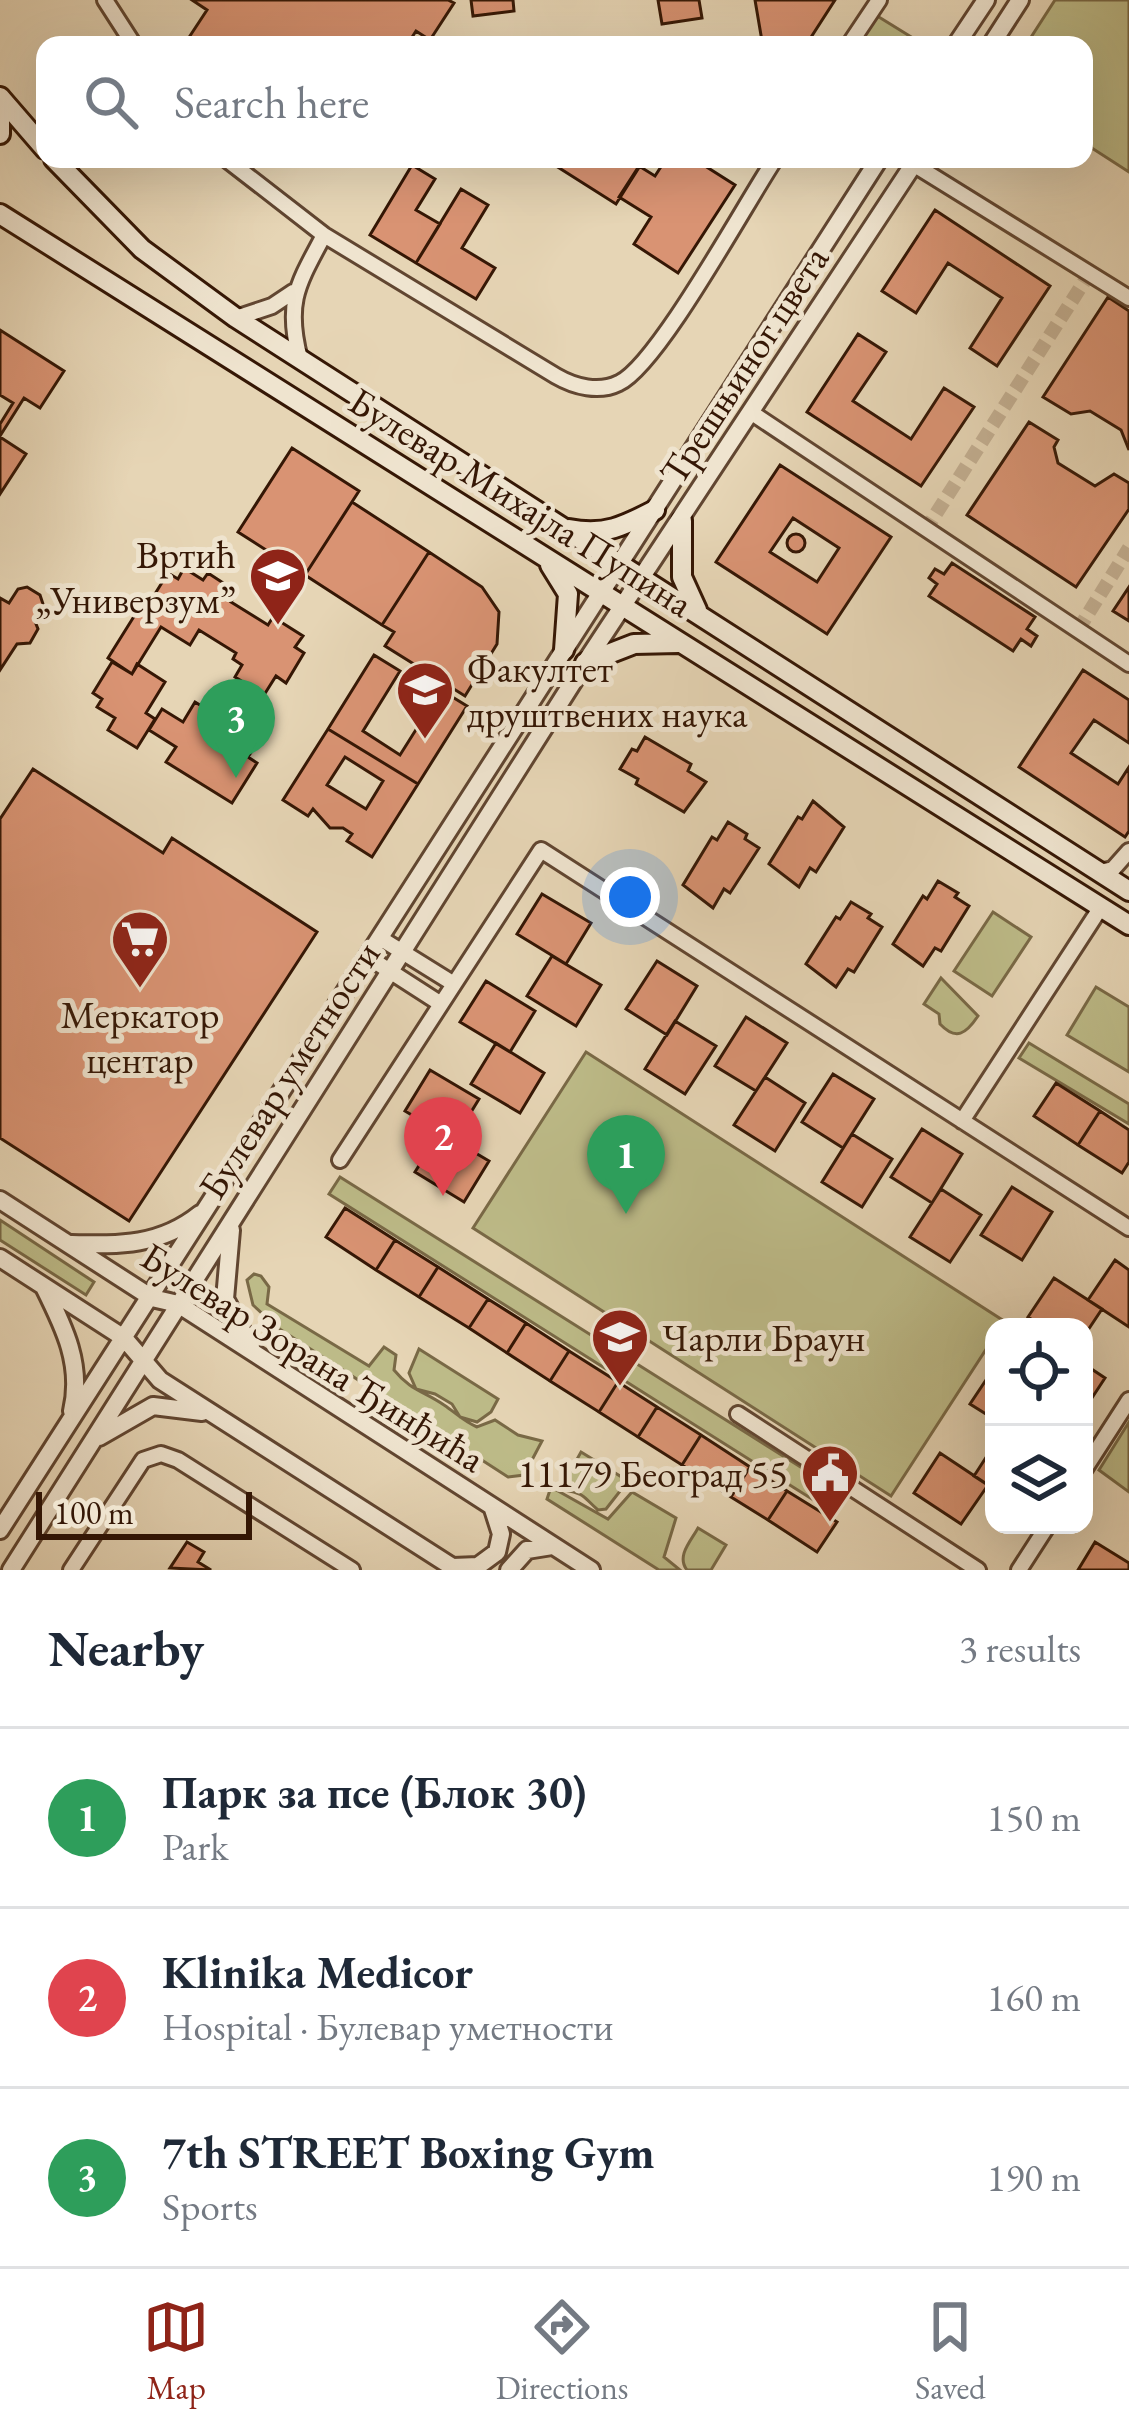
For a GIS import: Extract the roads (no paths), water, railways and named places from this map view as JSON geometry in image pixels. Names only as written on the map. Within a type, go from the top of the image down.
[{"type":"main road","points":[[0,97],[0,134]]},
{"type":"main road","points":[[0,97],[36,138]]},
{"type":"main road","name":"Булевар Михајла Пупина","points":[[63,168],[142,249],[236,318],[1126,889]]},
{"type":"main road","name":"Булевар Михајла Пупина","points":[[0,214],[1129,925]]},
{"type":"main road","points":[[556,526],[593,534],[609,532],[655,510]]},
{"type":"main road","points":[[682,521],[682,577],[699,615]]},
{"type":"main road","points":[[539,553],[568,594],[564,650]]},
{"type":"main road","points":[[585,664],[634,644],[682,643]]},
{"type":"street","points":[[105,0],[128,36]]},
{"type":"street","points":[[856,36],[879,0]]},
{"type":"street","points":[[962,36],[986,0]]},
{"type":"street","points":[[997,36],[1020,0]]},
{"type":"street","points":[[238,168],[324,235],[567,382],[598,388],[628,378],[653,354],[769,168]]},
{"type":"street","name":"Трешњиног цвета","points":[[601,591],[873,168]]},
{"type":"street","name":"Трешњиног цвета","points":[[624,606],[908,168]]},
{"type":"street","points":[[923,168],[1129,298]]},
{"type":"street","points":[[301,361],[292,322],[293,292],[324,235]]},
{"type":"street","points":[[236,318],[272,306],[293,292]]},
{"type":"street","points":[[752,413],[1129,664]]},
{"type":"street","name":"Булевар уметности","points":[[0,1530],[601,591]]},
{"type":"street","name":"Булевар уметности","points":[[11,1570],[624,606]]},
{"type":"street","points":[[340,1160],[541,850],[1129,1228]]},
{"type":"street","points":[[1100,872],[1113,869],[1126,855]]},
{"type":"street","points":[[1126,855],[1126,889]]},
{"type":"street","points":[[962,1120],[1101,907]]},
{"type":"street","points":[[380,938],[454,984]]},
{"type":"street","points":[[368,957],[441,1004]]},
{"type":"street","name":"Булевар Зорана Ђинђића","points":[[0,1200],[152,1298],[178,1304],[591,1570]]},
{"type":"street","points":[[68,1244],[110,1246],[158,1240],[210,1206]]},
{"type":"street","points":[[234,1215],[224,1291],[232,1318],[254,1353]]},
{"type":"street","points":[[0,1258],[124,1338],[160,1380],[455,1569],[478,1566],[497,1552],[501,1534],[493,1508]]},
{"type":"street","points":[[44,1286],[73,1354],[76,1393],[69,1424]]},
{"type":"street","points":[[1093,1456],[1129,1400]]},
{"type":"street","points":[[93,1441],[153,1406],[182,1407],[220,1418]]},
{"type":"street","points":[[739,1414],[979,1570]]},
{"type":"street","points":[[71,1570],[142,1460],[160,1454],[178,1460],[352,1570]]},
{"type":"street","points":[[1019,1570],[1042,1534]]},
{"type":"street","points":[[509,1570],[527,1550],[553,1546]]},
{"type":"tunnel","points":[[925,531],[1089,274]]},
{"type":"tunnel","points":[[1078,630],[1129,548]]},
{"type":"place","name":"Вртић „Универзум”","points":[[278,627]]},
{"type":"place","name":"Факултет друштвених наука","points":[[425,741]]},
{"type":"place","name":"7th STREET Boxing Gym","points":[[236,778]]},
{"type":"place","name":"Меркатор центар","points":[[140,990]]},
{"type":"place","name":"Klinika Medicor","points":[[443,1196]]},
{"type":"place","name":"Парк за псе (Блок 30)","points":[[626,1214]]},
{"type":"place","name":"Чарли Браун","points":[[620,1388]]},
{"type":"place","name":"11179 Београд 55","points":[[830,1524]]}]
